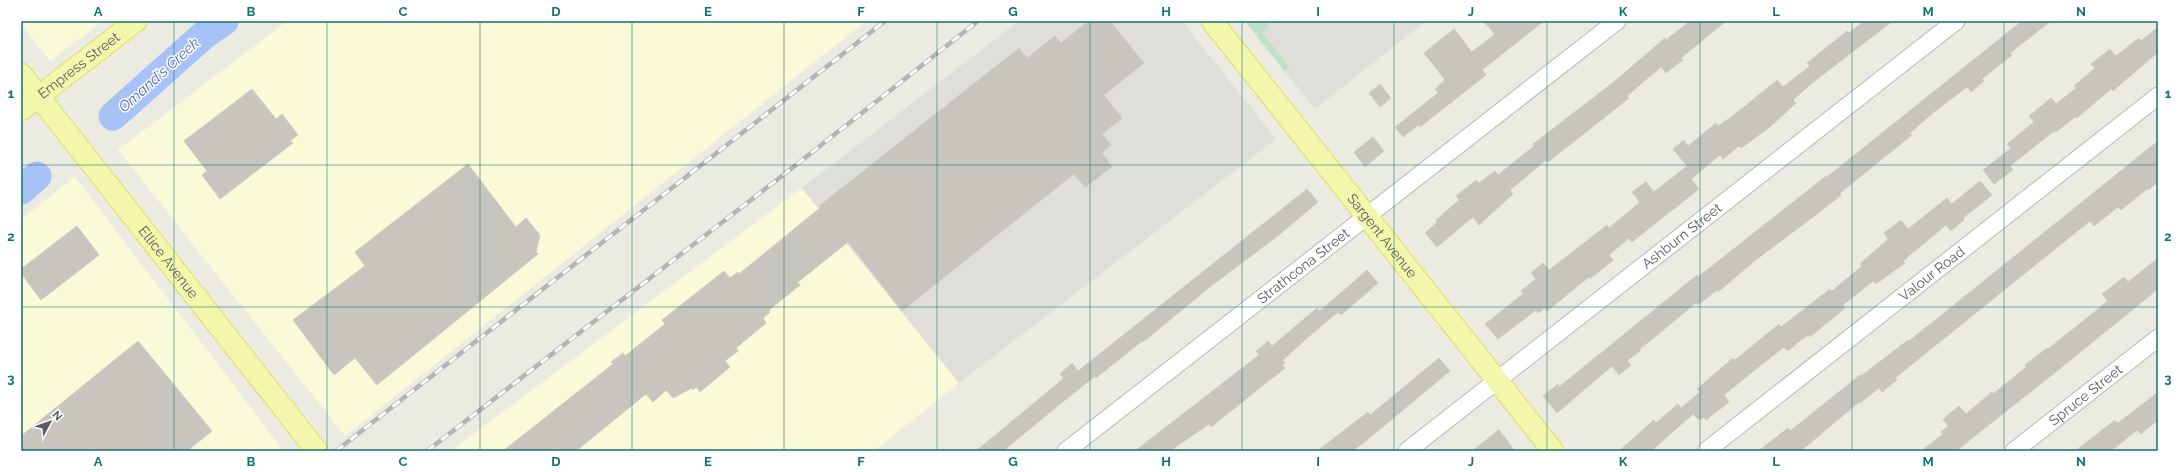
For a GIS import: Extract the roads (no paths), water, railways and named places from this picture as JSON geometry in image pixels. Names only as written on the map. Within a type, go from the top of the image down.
[{"type":"main road","name":"Empress Street","points":[[21,110],[136,21]]},
{"type":"main road","name":"Sargent Avenue","points":[[1212,21],[1365,216],[1554,451]]},
{"type":"main road","name":"Ellice Avenue","points":[[21,74],[317,451]]},
{"type":"street","name":"Strathcona Street","points":[[1066,451],[1365,216],[1389,200],[1616,21]]},
{"type":"street","name":"Ashburn Street","points":[[1407,451],[1956,21]]},
{"type":"street","name":"Valour Road","points":[[1706,451],[2158,96]]},
{"type":"street","name":"Spruce Street","points":[[2014,451],[2158,338]]},
{"type":"waterway","name":"Omand's Creek","points":[[113,116],[205,34],[224,21]]},
{"type":"waterway","name":"Omand's Creek","points":[[21,190],[37,176]]},
{"type":"railway","points":[[336,451],[885,21]]},
{"type":"railway","points":[[427,451],[796,165],[978,21]]}]
